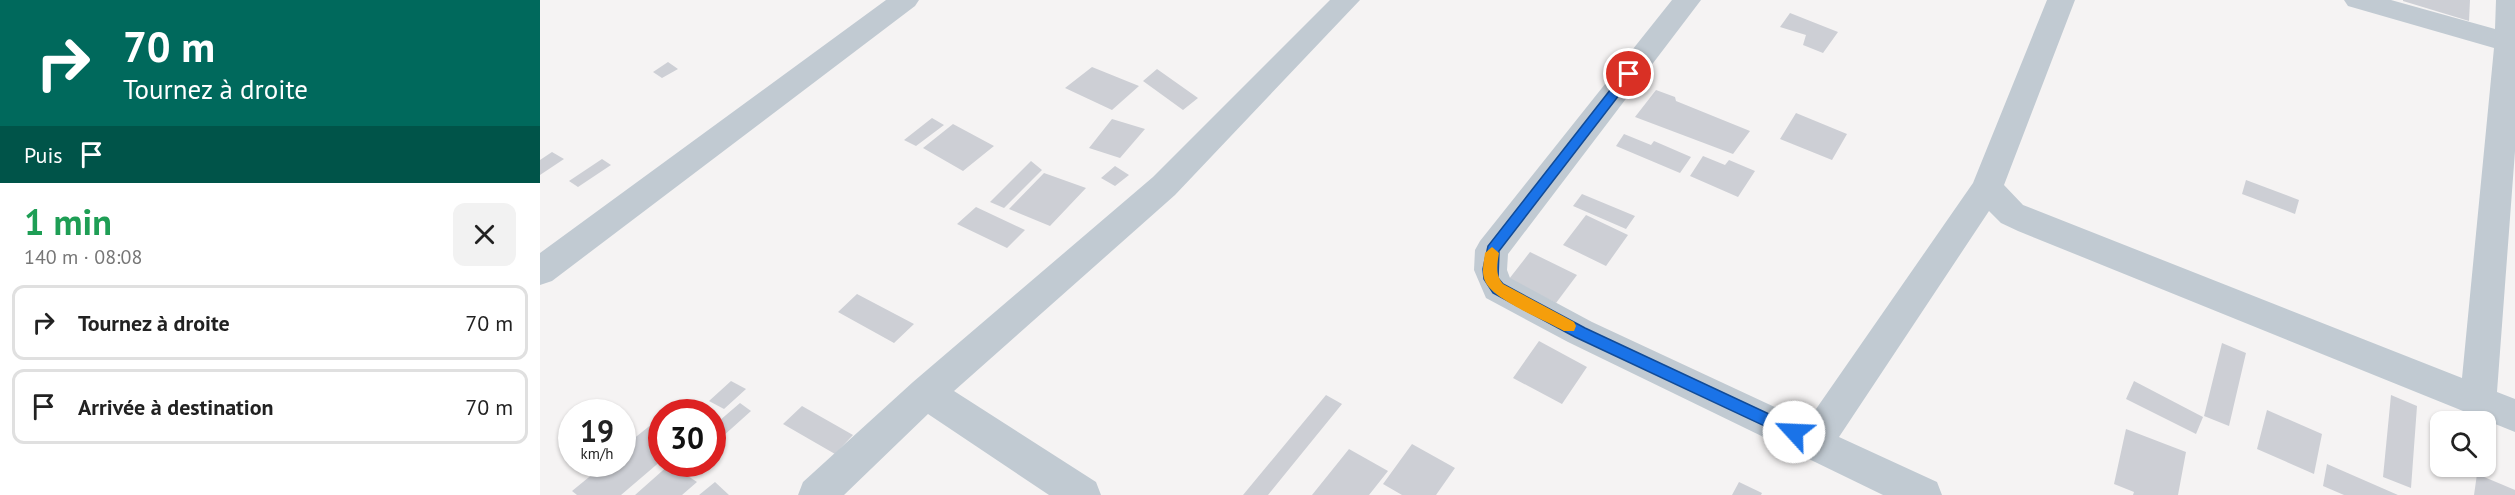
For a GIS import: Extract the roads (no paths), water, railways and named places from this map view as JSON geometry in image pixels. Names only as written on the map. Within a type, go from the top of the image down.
[{"type":"street","points":[[540,271],[905,0]]},
{"type":"street","points":[[817,495],[926,393],[1164,186],[1346,0]]},
{"type":"street","points":[[1688,0],[1492,250],[1491,279],[1498,288],[1580,332],[1923,495]]},
{"type":"street","points":[[1815,442],[1987,188],[2061,0]]},
{"type":"street","points":[[2358,0],[2509,42]]},
{"type":"street","points":[[2478,401],[2509,42],[2510,0]]},
{"type":"street","points":[[1987,188],[2012,214],[2029,222],[2515,416]]},
{"type":"street","points":[[926,393],[1082,495]]}]
